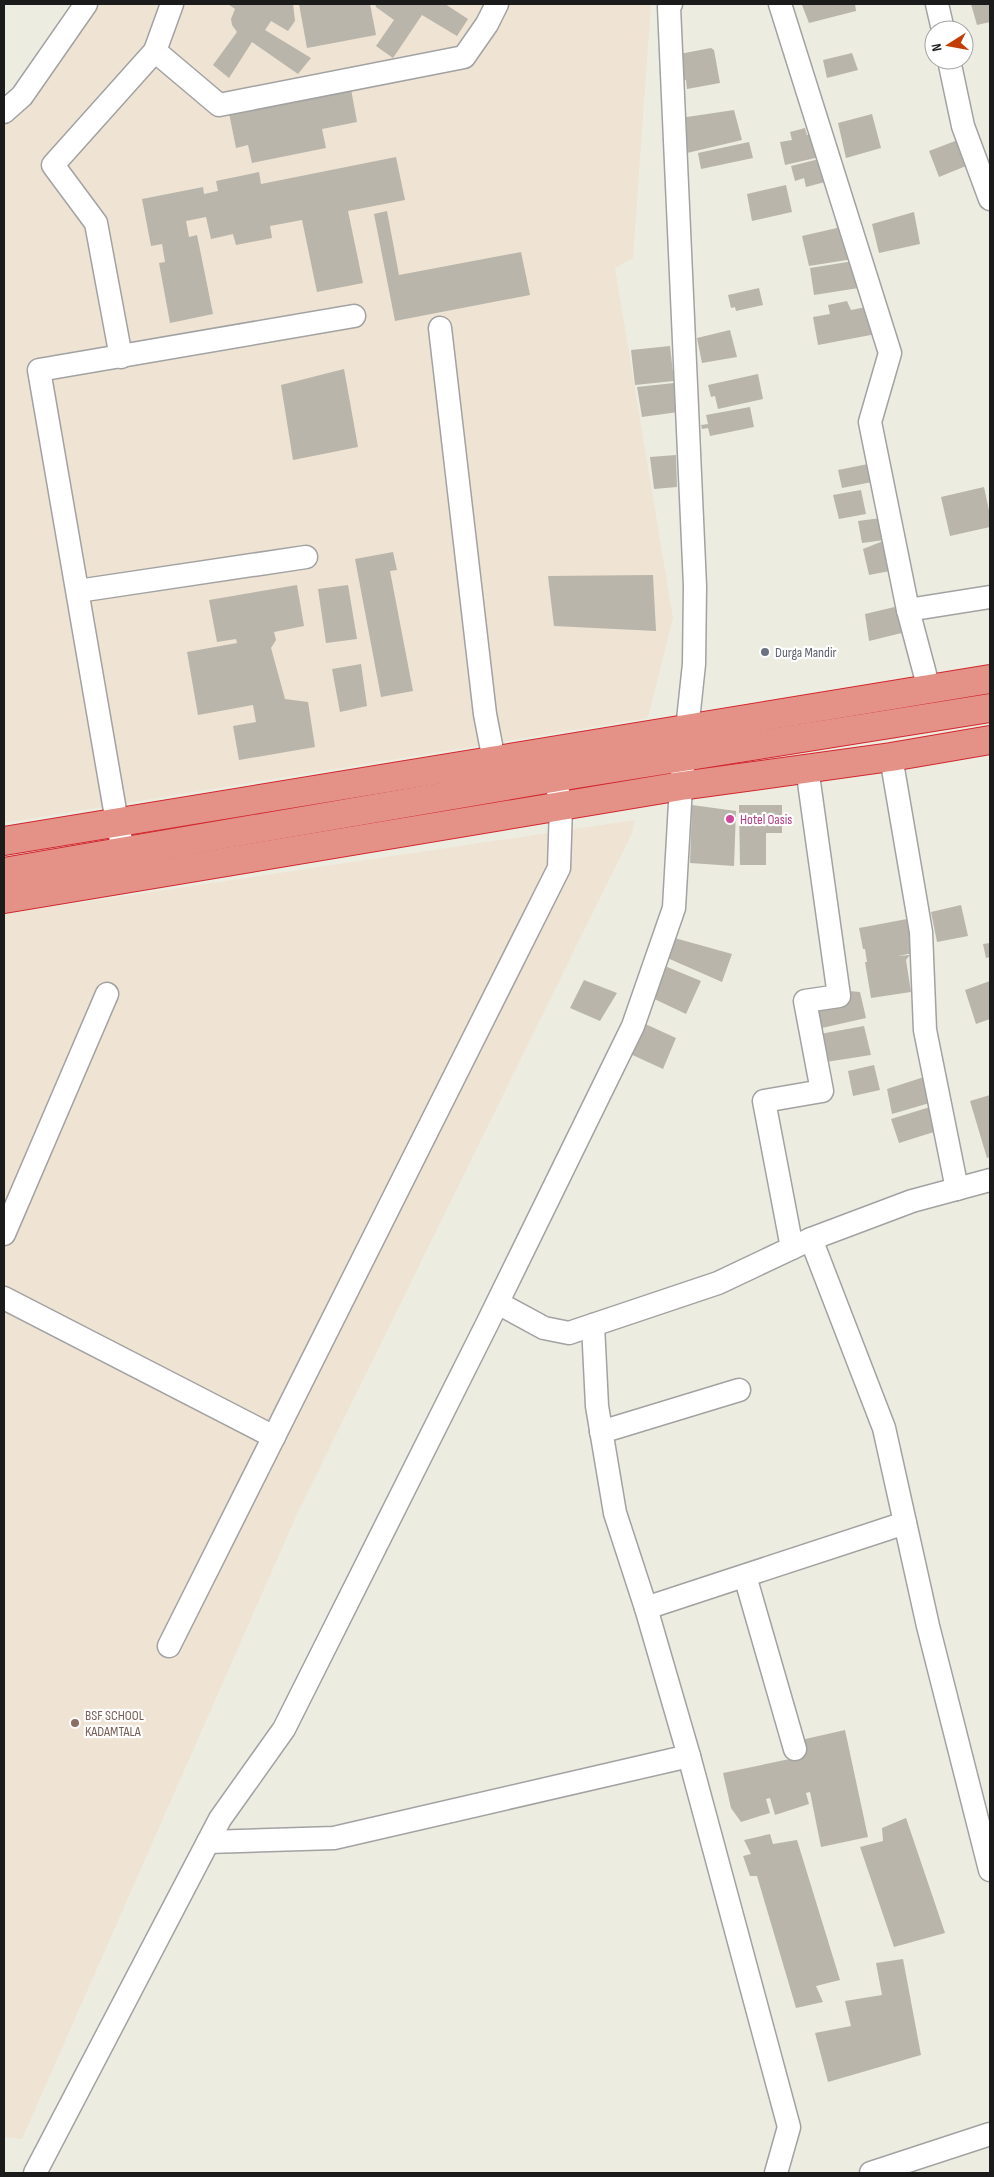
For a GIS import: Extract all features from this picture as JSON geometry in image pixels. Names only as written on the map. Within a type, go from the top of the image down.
[{"type":"highway","points":[[4,841],[990,679]]},
{"type":"highway","points":[[4,872],[555,777],[990,708]]},
{"type":"highway","points":[[4,899],[681,786],[891,757],[990,740]]},
{"type":"street","points":[[4,112],[22,96],[86,4]]},
{"type":"street","points":[[121,357],[96,222],[53,165],[155,51],[172,4]]},
{"type":"street","points":[[155,51],[219,105],[464,57],[497,4]]},
{"type":"street","points":[[35,2173],[220,1819],[284,1729],[498,1303],[633,1026],[674,908],[681,786],[694,664],[696,586],[679,196],[668,7],[670,4]]},
{"type":"street","points":[[780,4],[890,353],[870,422],[908,610],[929,689]]},
{"type":"street","points":[[937,4],[941,20]]},
{"type":"street","points":[[951,70],[963,126],[990,199]]},
{"type":"street","points":[[130,878],[117,822],[40,370],[354,316]]},
{"type":"street","points":[[440,328],[485,714],[500,787]]},
{"type":"street","points":[[78,591],[306,557]]},
{"type":"street","points":[[908,610],[990,597]]},
{"type":"street","points":[[891,757],[921,932],[925,1030],[957,1189]]},
{"type":"street","points":[[807,768],[839,996],[805,1001],[822,1091],[764,1101],[802,1244],[884,1428],[928,1626],[990,1870]]},
{"type":"street","points":[[169,1646],[559,868],[561,806],[555,777]]},
{"type":"street","points":[[4,1234],[107,994]]},
{"type":"street","points":[[498,1303],[544,1328],[569,1333],[718,1283],[802,1244],[912,1201],[990,1180]]},
{"type":"street","points":[[4,1298],[274,1437]]},
{"type":"street","points":[[593,1326],[597,1406],[616,1514],[646,1608],[689,1756],[789,2127],[776,2173]]},
{"type":"street","points":[[601,1432],[739,1390]]},
{"type":"street","points":[[646,1608],[905,1523]]},
{"type":"street","points":[[745,1576],[795,1750]]},
{"type":"street","points":[[208,1842],[334,1838],[689,1756]]},
{"type":"street","points":[[871,2173],[990,2134]]},
{"type":"shaded area","points":[[99,4],[651,4],[633,258],[615,268],[673,618],[648,718],[4,823],[4,121],[46,80]]},
{"type":"shaded area","points":[[635,820],[632,833],[297,1514],[22,2139],[4,2137],[4,914]]},
{"type":"building","points":[[228,4],[293,4],[295,21],[288,31],[271,21],[265,30],[311,58],[298,74],[252,42],[229,78],[213,65],[237,32],[232,25],[231,19],[235,9]]},
{"type":"building","points":[[299,4],[370,4],[376,35],[307,48]]},
{"type":"building","points":[[375,4],[445,4],[468,19],[457,36],[422,15],[393,58],[376,46],[394,20],[376,7]]},
{"type":"building","points":[[855,4],[856,11],[809,23],[802,5]]},
{"type":"building","points":[[971,4],[990,4],[990,22],[977,25]]},
{"type":"building","points":[[711,48],[714,50],[720,83],[687,89],[686,80],[676,82],[674,55]]},
{"type":"building","points":[[852,53],[858,70],[827,78],[823,60]]},
{"type":"building","points":[[351,89],[357,122],[322,129],[326,148],[252,163],[248,145],[236,148],[229,113]]},
{"type":"building","points":[[734,110],[742,140],[687,153],[680,118]]},
{"type":"building","points":[[872,114],[881,148],[846,158],[838,123]]},
{"type":"building","points":[[805,128],[807,135],[819,132],[824,156],[785,165],[780,142],[792,140],[790,132]]},
{"type":"building","points":[[963,138],[971,164],[939,177],[929,151]]},
{"type":"building","points":[[749,142],[753,158],[701,169],[698,153]]},
{"type":"building","points":[[396,157],[405,200],[348,211],[363,283],[317,292],[302,220],[270,226],[272,238],[236,245],[233,234],[211,239],[206,217],[186,221],[189,237],[197,235],[213,314],[170,323],[159,263],[165,262],[162,244],[151,246],[142,199],[203,187],[204,194],[218,191],[216,181],[259,172],[261,184]]},
{"type":"building","points":[[819,159],[825,182],[806,187],[804,178],[795,181],[791,166]]},
{"type":"building","points":[[786,185],[792,212],[752,221],[747,194]]},
{"type":"building","points":[[387,211],[399,275],[521,252],[530,295],[395,321],[374,214]]},
{"type":"building","points":[[914,212],[920,244],[879,253],[872,224]]},
{"type":"building","points":[[842,216],[853,259],[809,266],[802,236],[837,228],[835,218]]},
{"type":"building","points":[[854,261],[865,287],[814,295],[810,268]]},
{"type":"building","points":[[759,288],[763,305],[736,311],[735,307],[731,308],[728,295]]},
{"type":"building","points":[[847,301],[851,310],[871,306],[876,334],[818,345],[813,317],[830,314],[828,305]]},
{"type":"building","points":[[730,330],[737,357],[702,363],[697,338]]},
{"type":"building","points":[[670,346],[674,381],[635,385],[631,350]]},
{"type":"building","points":[[344,369],[358,447],[293,460],[281,385]]},
{"type":"building","points":[[758,374],[763,399],[718,409],[715,396],[711,397],[708,385]]},
{"type":"building","points":[[674,383],[678,412],[642,417],[637,387]]},
{"type":"building","points":[[750,407],[754,427],[710,436],[708,428],[702,429],[701,425],[708,424],[706,415]]},
{"type":"building","points":[[676,455],[677,487],[654,489],[650,457]]},
{"type":"building","points":[[873,463],[877,481],[842,488],[838,470]]},
{"type":"building","points":[[984,487],[990,515],[990,527],[950,536],[941,497]]},
{"type":"building","points":[[861,490],[866,514],[839,519],[833,495]]},
{"type":"building","points":[[881,518],[885,540],[862,543],[858,521]]},
{"type":"building","points":[[883,541],[890,571],[869,575],[863,549]]},
{"type":"building","points":[[393,552],[397,570],[390,571],[413,691],[381,697],[355,559]]},
{"type":"building","points":[[653,575],[656,631],[554,626],[548,576]]},
{"type":"building","points":[[297,585],[304,626],[274,632],[276,640],[271,648],[285,699],[308,702],[315,747],[239,760],[233,726],[256,722],[253,705],[198,715],[187,652],[237,643],[236,639],[217,642],[209,600]]},
{"type":"building","points":[[348,585],[357,639],[326,643],[318,589]]},
{"type":"building","points":[[903,605],[910,631],[869,641],[865,614]]},
{"type":"building","points":[[361,664],[367,706],[340,712],[332,669]]},
{"type":"building","points":[[692,805],[736,811],[734,866],[690,863]]},
{"type":"building","points":[[739,805],[782,805],[782,833],[766,833],[766,865],[740,865]]},
{"type":"building","points":[[961,905],[968,936],[937,942],[931,912]]},
{"type":"building","points":[[907,919],[913,953],[898,956],[910,955],[906,960],[911,992],[871,998],[865,962],[867,962],[865,949],[863,949],[859,928]]},
{"type":"building","points":[[671,937],[732,954],[722,982],[665,957]]},
{"type":"building","points":[[990,943],[990,957],[986,958],[983,944]]},
{"type":"building","points":[[660,964],[701,981],[686,1014],[648,996]]},
{"type":"building","points":[[584,980],[617,993],[600,1021],[570,1008]]},
{"type":"building","points":[[990,981],[990,1019],[976,1024],[965,990]]},
{"type":"building","points":[[849,991],[860,992],[866,1018],[822,1028],[816,1002]]},
{"type":"building","points":[[641,1022],[676,1038],[663,1069],[626,1052]]},
{"type":"building","points":[[864,1026],[871,1055],[826,1062],[820,1034]]},
{"type":"building","points":[[874,1065],[880,1090],[853,1096],[848,1071]]},
{"type":"building","points":[[924,1077],[933,1102],[892,1114],[887,1089]]},
{"type":"building","points":[[990,1095],[990,1157],[987,1158],[970,1101]]},
{"type":"building","points":[[930,1107],[937,1131],[899,1143],[891,1119]]},
{"type":"building","points":[[845,1730],[868,1837],[821,1847],[810,1792],[806,1793],[809,1804],[775,1815],[770,1798],[766,1799],[770,1813],[741,1822],[731,1808],[723,1773],[804,1756],[801,1740]]},
{"type":"building","points":[[906,1818],[945,1933],[894,1947],[860,1847],[883,1841],[882,1828]]},
{"type":"building","points":[[770,1834],[773,1844],[797,1840],[840,1980],[816,1986],[823,2002],[796,2008],[757,1876],[750,1876],[743,1856],[751,1854],[744,1840]]},
{"type":"building","points":[[903,1959],[921,2055],[828,2082],[815,2033],[851,2026],[845,2001],[882,1995],[876,1963]]},
{"type":"place","name":"Durga Mandir","points":[[765,652]]},
{"type":"place","name":"Hotel Oasis","points":[[730,819]]},
{"type":"place","name":"BSF SCHOOL KADAMTALA","points":[[75,1723]]}]
